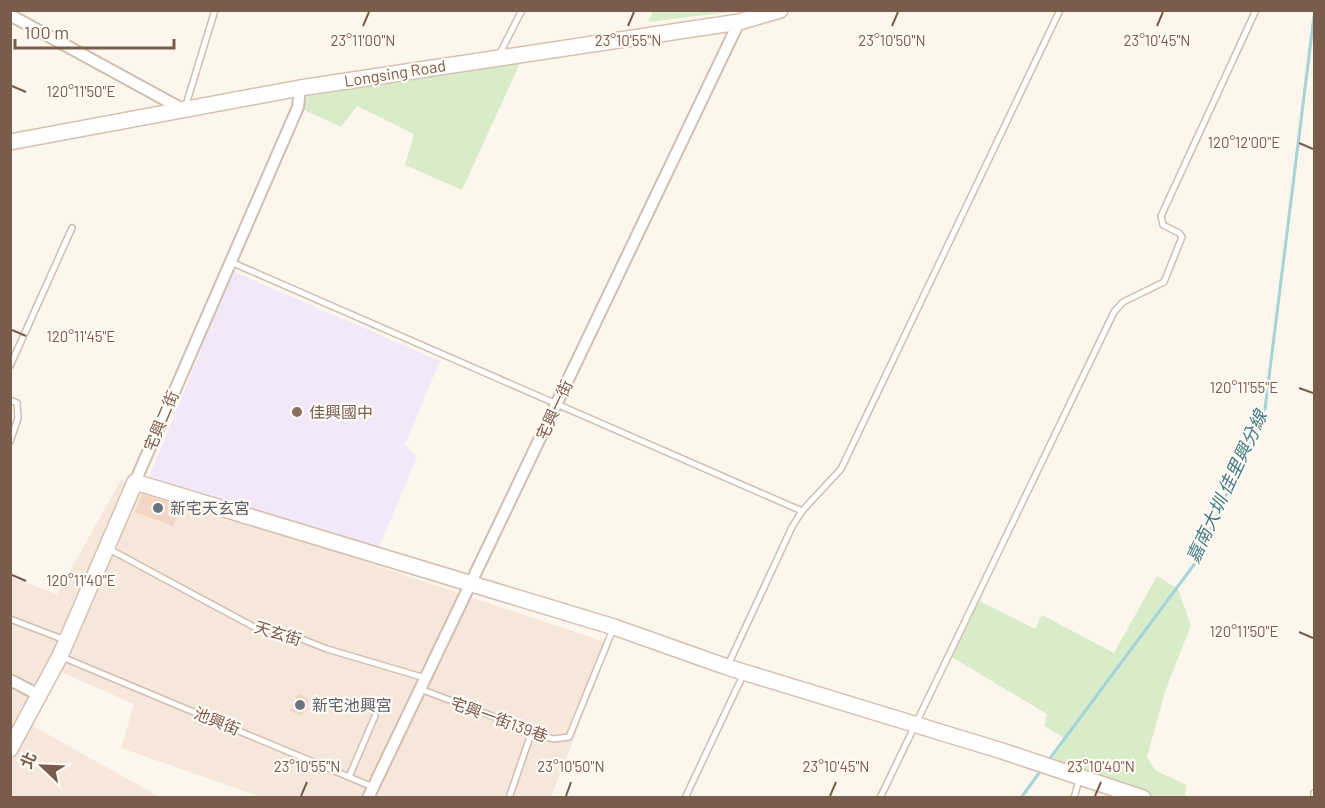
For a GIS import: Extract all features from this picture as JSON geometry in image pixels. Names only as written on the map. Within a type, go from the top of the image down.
[{"type":"street","name":"Longsing Road","points":[[10,142],[300,88],[498,56],[739,22],[780,10]]},
{"type":"street","points":[[10,15],[185,110]]},
{"type":"street","name":"宅興一街","points":[[368,798],[739,22]]},
{"type":"street","name":"宅興二街","points":[[10,749],[67,641],[298,107],[300,88]]},
{"type":"street","points":[[135,482],[614,627],[727,667],[913,726],[1002,751],[1143,798]]},
{"type":"street","points":[[10,680],[40,696]]},
{"type":"lane","points":[[185,110],[215,10]]},
{"type":"lane","points":[[498,56],[522,10]]},
{"type":"lane","points":[[727,667],[801,511],[841,469],[1060,10]]},
{"type":"lane","points":[[880,798],[1114,312],[1123,302],[1160,285],[1167,278],[1182,237],[1179,232],[1163,225],[1161,216],[1256,10]]},
{"type":"lane","points":[[10,366],[72,228]]},
{"type":"lane","points":[[230,262],[801,511]]},
{"type":"lane","points":[[10,400],[17,403],[18,418],[10,442]]},
{"type":"lane","name":"天玄街","points":[[107,549],[256,628],[289,634],[327,649],[425,678]]},
{"type":"lane","points":[[10,619],[67,641]]},
{"type":"lane","name":"宅興一街139巷","points":[[420,690],[553,739],[569,737],[614,627]]},
{"type":"lane","name":"池興街","points":[[60,656],[373,787]]},
{"type":"lane","points":[[685,798],[744,671]]},
{"type":"lane","points":[[349,777],[375,716]]},
{"type":"lane","points":[[509,798],[532,731]]},
{"type":"lane","points":[[1074,798],[1080,778]]},
{"type":"lane","points":[[1314,793],[1314,798]]},
{"type":"shaded area","name":"佳興國中","points":[[233,271],[440,361],[405,444],[417,457],[379,547],[148,480]]},
{"type":"shaded area","points":[[121,480],[611,644],[551,797],[261,797],[121,748],[134,704],[54,669],[33,726],[156,795],[155,798],[11,797],[10,577],[57,594]]},
{"type":"green space","points":[[653,10],[739,11],[648,22]]},
{"type":"green space","points":[[521,61],[462,190],[405,165],[414,134],[357,106],[341,127],[302,109],[304,97]]},
{"type":"green space","points":[[1157,576],[1178,589],[1191,625],[1165,692],[1147,757],[1155,770],[1186,785],[1185,797],[1155,797],[1049,764],[1066,739],[1044,726],[1047,714],[950,656],[976,599],[1035,629],[1042,615],[1114,653]]},
{"type":"building","name":"新宅天玄宮","points":[[142,494],[181,506],[173,526],[135,512]]},
{"type":"building","name":"新宅池興宮","points":[[298,694],[309,699],[302,716],[290,711]]},
{"type":"waterway","name":"嘉南大圳 佳里興分線","points":[[1048,761],[1196,562],[1265,409],[1314,16]]},
{"type":"waterway","name":"嘉南大圳 佳里興分線","points":[[1021,798],[1042,769]]},
{"type":"place","name":"佳興國中","points":[[297,412]]},
{"type":"place","name":"新宅天玄宮","points":[[158,508]]},
{"type":"place","name":"新宅池興宮","points":[[300,705]]}]
